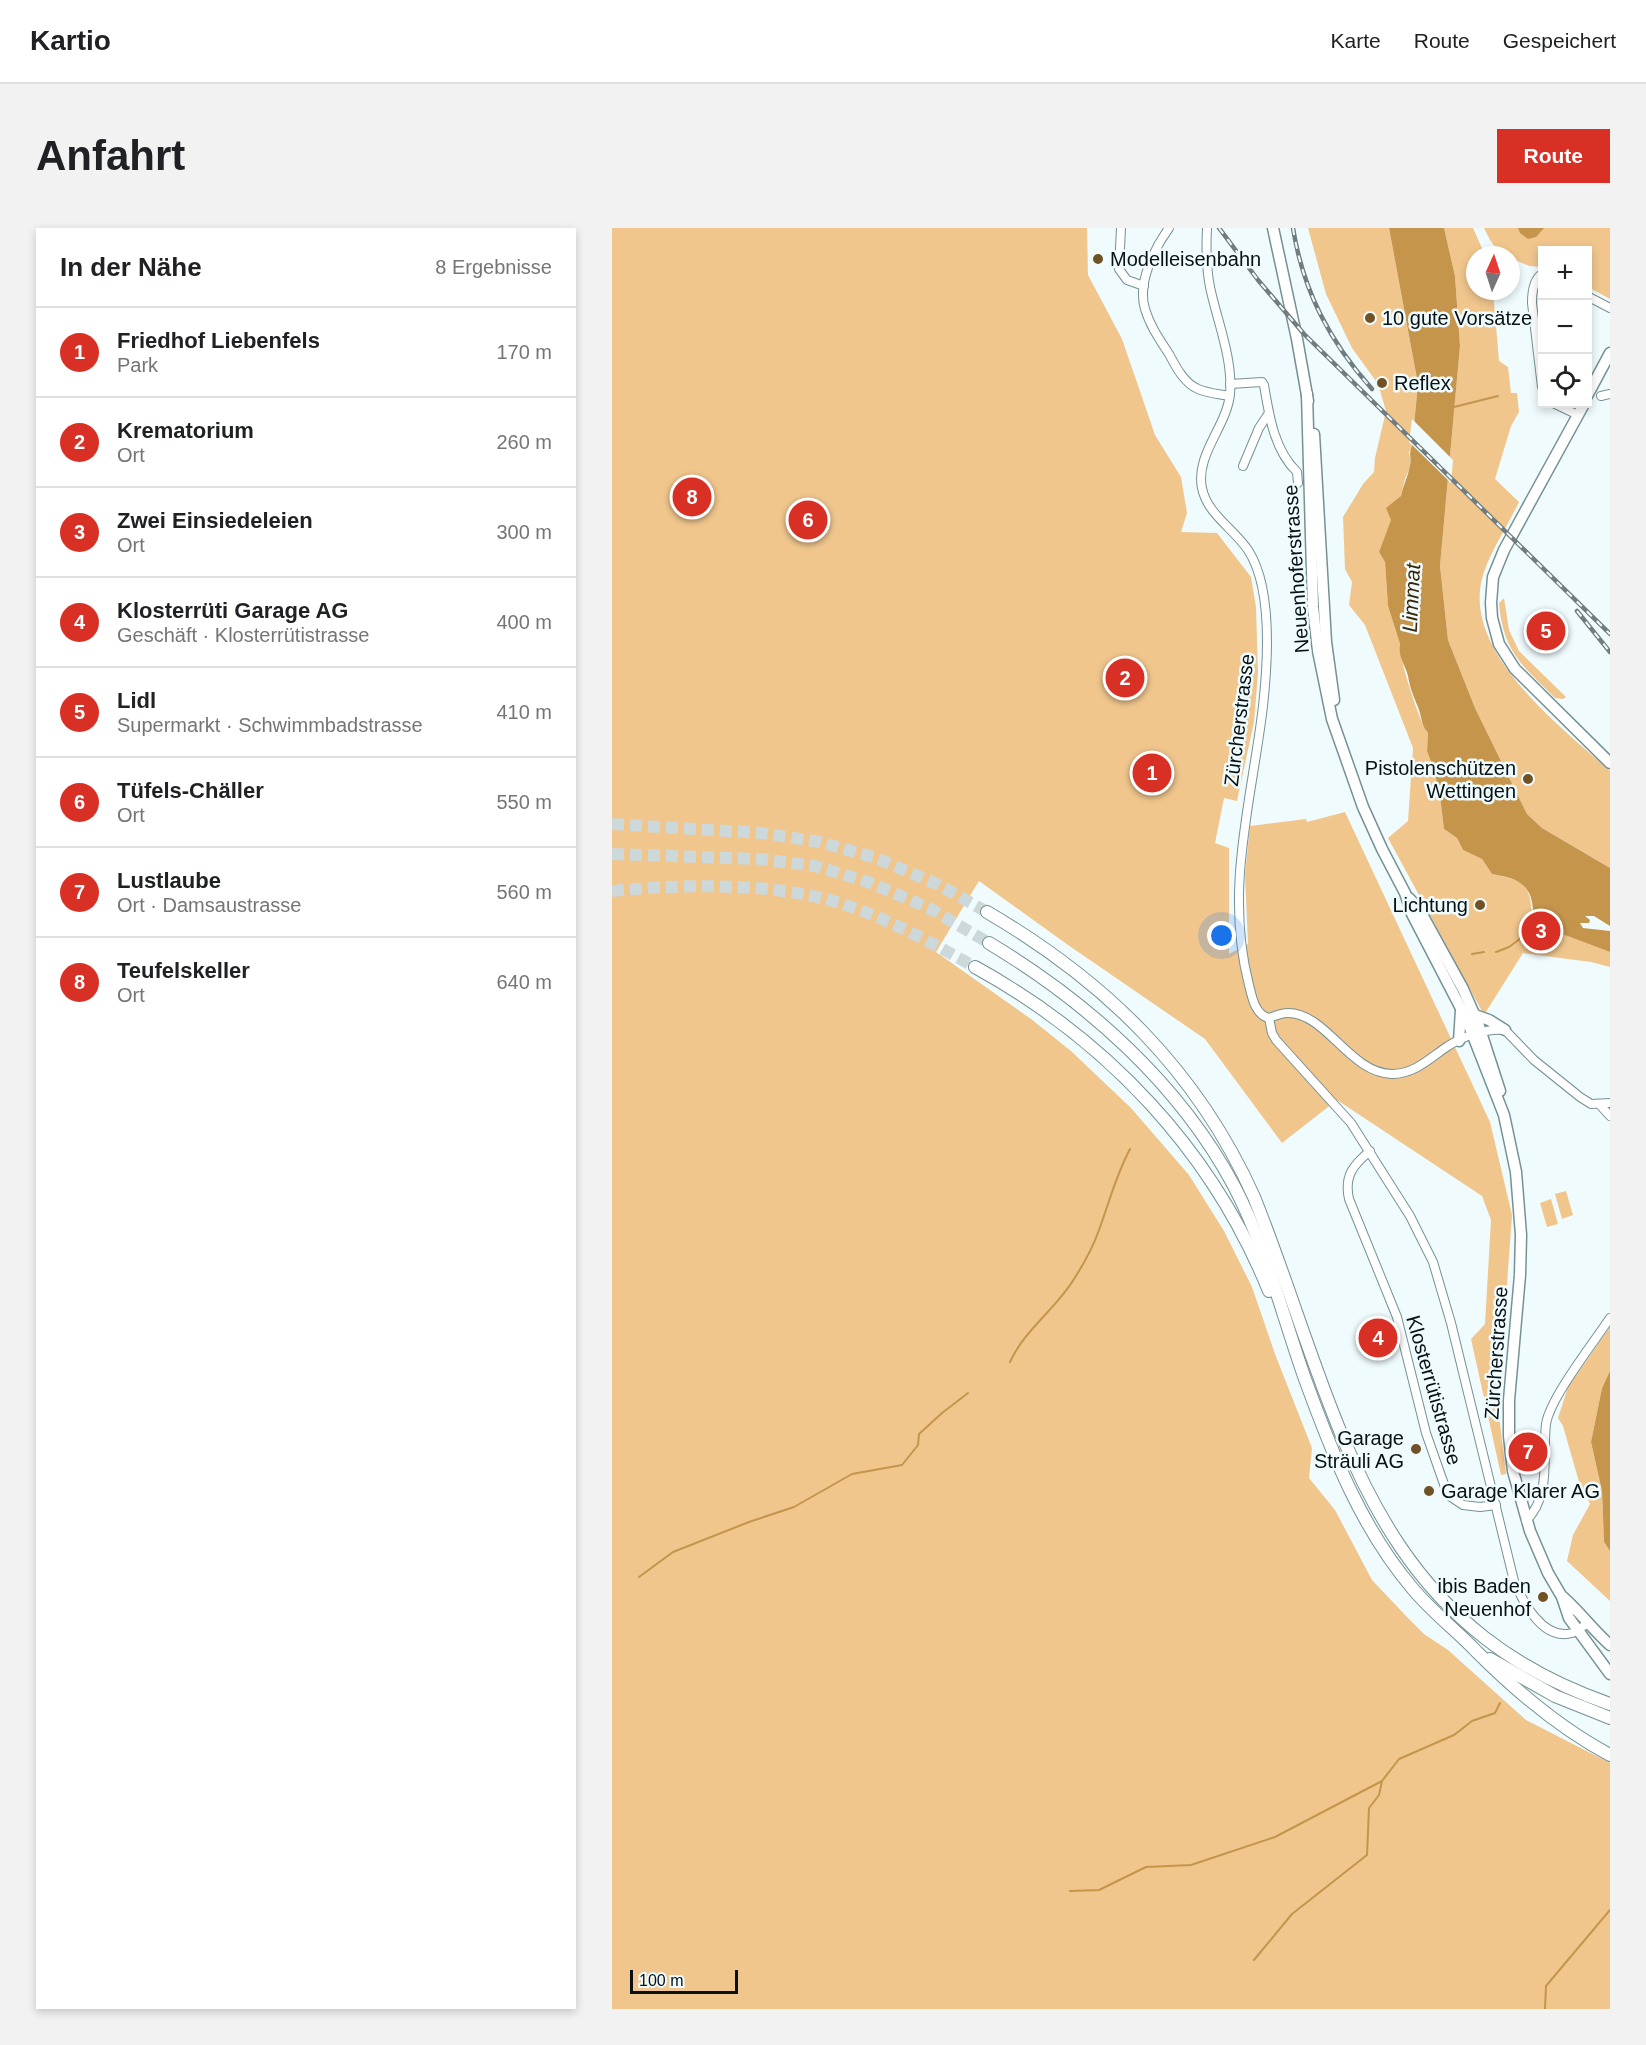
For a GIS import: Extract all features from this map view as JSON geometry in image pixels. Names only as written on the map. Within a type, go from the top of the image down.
[{"type":"highway","points":[[987,912],[1047,950],[1109,998],[1163,1052],[1199,1098],[1224,1138],[1254,1197],[1340,1432],[1359,1476],[1381,1519],[1413,1566],[1437,1595],[1478,1633],[1526,1666],[1560,1685],[1610,1704]]},
{"type":"highway","points":[[988,943],[1046,980],[1098,1022],[1146,1068],[1189,1118],[1223,1167],[1258,1240],[1327,1438],[1368,1526],[1390,1560],[1413,1590],[1498,1674],[1546,1713],[1585,1741],[1610,1755]]},
{"type":"highway","points":[[975,967],[1030,1000],[1079,1035],[1123,1075],[1166,1121],[1197,1160],[1230,1210],[1286,1325]]},
{"type":"highway","points":[[1474,1649],[1544,1691],[1610,1718]]},
{"type":"main road","name":"Neuenhoferstrasse","points":[[1273,228],[1307,394],[1313,607],[1324,684],[1332,719],[1363,807],[1405,893],[1412,914],[1477,1034]]},
{"type":"main road","points":[[1592,387],[1610,354]]},
{"type":"main road","points":[[1582,408],[1497,564],[1491,590],[1492,618],[1499,644],[1515,669],[1610,763]]},
{"type":"main road","name":"Neuenhoferstrasse","points":[[1405,893],[1419,909],[1455,974],[1475,1015],[1477,1034]]},
{"type":"main road","points":[[1459,1041],[1461,1007]]},
{"type":"main road","points":[[1475,1015],[1505,1030]]},
{"type":"main road","name":"Zürcherstrasse","points":[[1477,1034],[1493,1089],[1500,1103],[1514,1160],[1521,1215],[1520,1275],[1508,1412],[1514,1471],[1526,1521],[1548,1573],[1562,1597]]},
{"type":"main road","points":[[1562,1597],[1569,1618],[1610,1674]]},
{"type":"main road","points":[[1562,1597],[1579,1611],[1610,1645]]},
{"type":"street","points":[[1121,228],[1119,269],[1126,280],[1144,286]]},
{"type":"street","points":[[1169,228],[1156,247],[1144,286],[1144,307],[1150,323],[1179,372],[1197,388],[1229,396]]},
{"type":"street","name":"Zürcherstrasse","points":[[1207,228],[1207,268],[1230,384],[1229,396],[1203,467],[1201,486],[1206,501],[1249,551],[1264,595],[1266,647],[1263,706],[1247,804],[1239,873],[1241,927],[1247,977],[1256,1007],[1269,1018],[1276,1040],[1351,1122],[1420,1234],[1439,1279],[1514,1581],[1524,1604],[1546,1627],[1569,1634],[1577,1630]]},
{"type":"street","points":[[1538,277],[1532,303],[1538,354]]},
{"type":"street","points":[[1592,299],[1610,308]]},
{"type":"street","points":[[1230,384],[1262,381],[1269,413],[1283,453],[1290,465],[1298,472],[1298,483]]},
{"type":"street","points":[[1563,408],[1578,415]]},
{"type":"street","points":[[1243,466],[1259,428],[1269,413]]},
{"type":"street","points":[[1269,1018],[1290,1013],[1304,1018],[1333,1037],[1362,1064],[1385,1073],[1400,1073],[1416,1069],[1459,1041],[1477,1034],[1505,1030],[1534,1060],[1580,1097],[1591,1104],[1610,1103]]},
{"type":"street","points":[[1600,1105],[1610,1116]]},
{"type":"street","name":"Klosterrütistrasse","points":[[1370,1151],[1350,1170],[1347,1192],[1397,1317],[1437,1466],[1447,1492],[1456,1502],[1473,1507],[1496,1505]]},
{"type":"street","points":[[1526,1521],[1538,1507],[1541,1495],[1548,1415],[1577,1365],[1610,1318]]},
{"type":"street","points":[[1577,1630],[1588,1623]]},
{"type":"shaded area","points":[[612,228],[1087,228],[1088,275],[1122,339],[1155,435],[1181,477],[1187,513],[1181,532],[1217,533],[1251,577],[1256,607],[1258,673],[1254,722],[1237,801],[1224,798],[1215,843],[1229,848],[1229,954],[1248,944],[1245,875],[1250,826],[1306,819],[1307,822],[1345,812],[1490,1122],[1512,1215],[1498,1407],[1506,1474],[1501,1475],[1471,1339],[1485,1324],[1491,1220],[1482,1196],[1337,1100],[1282,1143],[1205,1039],[979,881],[936,952],[1031,1019],[1071,1051],[1131,1108],[1189,1175],[1224,1231],[1252,1287],[1275,1354],[1312,1448],[1309,1478],[1335,1510],[1372,1580],[1424,1634],[1448,1650],[1526,1720],[1610,1763],[1610,2009],[612,2009]]},
{"type":"shaded area","points":[[1308,228],[1389,228],[1418,384],[1412,447],[1409,452],[1411,465],[1379,552],[1385,562],[1388,606],[1400,644],[1406,675],[1415,704],[1428,733],[1427,751],[1440,796],[1444,829],[1457,838],[1463,850],[1482,859],[1492,874],[1514,880],[1525,887],[1531,909],[1552,919],[1562,934],[1610,952],[1610,967],[1591,962],[1523,953],[1484,1015],[1388,838],[1408,821],[1413,748],[1365,625],[1349,605],[1352,582],[1345,569],[1343,517],[1363,484],[1374,472],[1386,411],[1378,384],[1352,348],[1326,294]]},
{"type":"shaded area","points":[[1444,228],[1473,228],[1481,246],[1466,246],[1466,300],[1494,300],[1499,361],[1508,367],[1511,393],[1517,393],[1519,412],[1511,426],[1495,479],[1519,502],[1484,572],[1480,601],[1485,629],[1499,657],[1518,684],[1541,709],[1610,771],[1610,868],[1542,828],[1527,814],[1475,708],[1448,640],[1440,566],[1460,346],[1455,276]]},
{"type":"shaded area","points":[[1484,228],[1610,228],[1610,299],[1592,289],[1592,246],[1538,246],[1538,267],[1520,262],[1520,246],[1495,246]]},
{"type":"shaded area","points":[[1504,598],[1509,630],[1519,651],[1566,697],[1563,699],[1555,698],[1516,657],[1501,620],[1499,603]]},
{"type":"shaded area","points":[[1566,1191],[1573,1215],[1562,1219],[1555,1194]]},
{"type":"shaded area","points":[[1551,1199],[1558,1224],[1547,1227],[1540,1203]]},
{"type":"shaded area","points":[[1610,1327],[1610,1371],[1602,1388],[1591,1442],[1602,1491],[1604,1542],[1610,1551],[1610,1601],[1567,1561],[1573,1535],[1590,1504],[1579,1482],[1563,1426],[1558,1418],[1568,1387]]},
{"type":"water","name":"Limmat","points":[[1389,228],[1444,228],[1455,276],[1460,346],[1440,566],[1448,640],[1475,708],[1527,814],[1542,828],[1610,868],[1610,926],[1594,916],[1585,916],[1590,920],[1589,923],[1580,923],[1583,928],[1610,931],[1610,952],[1562,934],[1552,920],[1545,924],[1543,920],[1536,919],[1530,895],[1523,885],[1492,874],[1482,859],[1463,850],[1457,838],[1444,829],[1440,796],[1427,751],[1428,733],[1401,657],[1400,644],[1388,606],[1385,562],[1379,552],[1391,520],[1386,508],[1401,496],[1410,466],[1418,384]]},
{"type":"water","points":[[1518,228],[1544,228],[1536,237],[1528,239],[1520,233]]},
{"type":"water","points":[[1610,1371],[1610,1551],[1604,1542],[1602,1491],[1591,1442],[1602,1388]]},
{"type":"pier","points":[[1412,419],[1453,460],[1451,483],[1409,442]]},
{"type":"waterway","points":[[1454,407],[1498,396]]},
{"type":"waterway","points":[[1496,952],[1509,947],[1521,938],[1536,935],[1546,919]]},
{"type":"waterway","points":[[1472,954],[1484,952]]},
{"type":"waterway","points":[[1010,1362],[1024,1339],[1067,1290],[1084,1262],[1097,1236],[1130,1149]]},
{"type":"waterway","points":[[639,1577],[673,1552],[794,1507],[852,1474],[902,1465],[918,1445],[919,1434],[968,1393]]},
{"type":"waterway","points":[[1070,1891],[1099,1890],[1146,1867],[1191,1865],[1275,1837],[1382,1781],[1399,1759],[1454,1735],[1472,1721],[1495,1713],[1500,1703]]},
{"type":"waterway","points":[[1254,1960],[1292,1914],[1367,1855],[1369,1808],[1379,1795],[1382,1781]]},
{"type":"waterway","points":[[1545,2009],[1546,1986],[1610,1910]]},
{"type":"tunnel","points":[[612,824],[761,833],[820,842],[876,858],[939,885],[987,912]]},
{"type":"tunnel","points":[[612,854],[760,859],[815,866],[868,882],[929,908],[989,943]]},
{"type":"tunnel","points":[[612,891],[710,886],[761,888],[808,895],[873,915],[975,967]]},
{"type":"railway","points":[[1219,228],[1258,280],[1304,334],[1610,634]]},
{"type":"railway","points":[[1293,228],[1304,273],[1320,314],[1343,353],[1372,389]]},
{"type":"railway","points":[[1577,611],[1610,652]]},
{"type":"place","name":"Modelleisenbahn","points":[[1098,259]]},
{"type":"place","name":"10 gute Vorsätze","points":[[1370,318]]},
{"type":"place","name":"Reflex","points":[[1382,383]]},
{"type":"place","name":"Teufelskeller","points":[[692,497]]},
{"type":"place","name":"Tüfels-Chäller","points":[[808,520]]},
{"type":"place","name":"Lidl","points":[[1546,631]]},
{"type":"place","name":"Krematorium","points":[[1125,678]]},
{"type":"place","name":"Friedhof Liebenfels","points":[[1152,773]]},
{"type":"place","name":"Pistolenschützen Wettingen","points":[[1528,779]]},
{"type":"place","name":"Lichtung","points":[[1480,905]]},
{"type":"place","name":"Zwei Einsiedeleien","points":[[1541,931]]},
{"type":"place","name":"Klosterrüti Garage AG","points":[[1378,1338]]},
{"type":"place","name":"Garage Sträuli AG","points":[[1416,1449]]},
{"type":"place","name":"Lustlaube","points":[[1528,1452]]},
{"type":"place","name":"Garage Klarer AG","points":[[1429,1491]]},
{"type":"place","name":"ibis Baden Neuenhof","points":[[1543,1597]]}]
